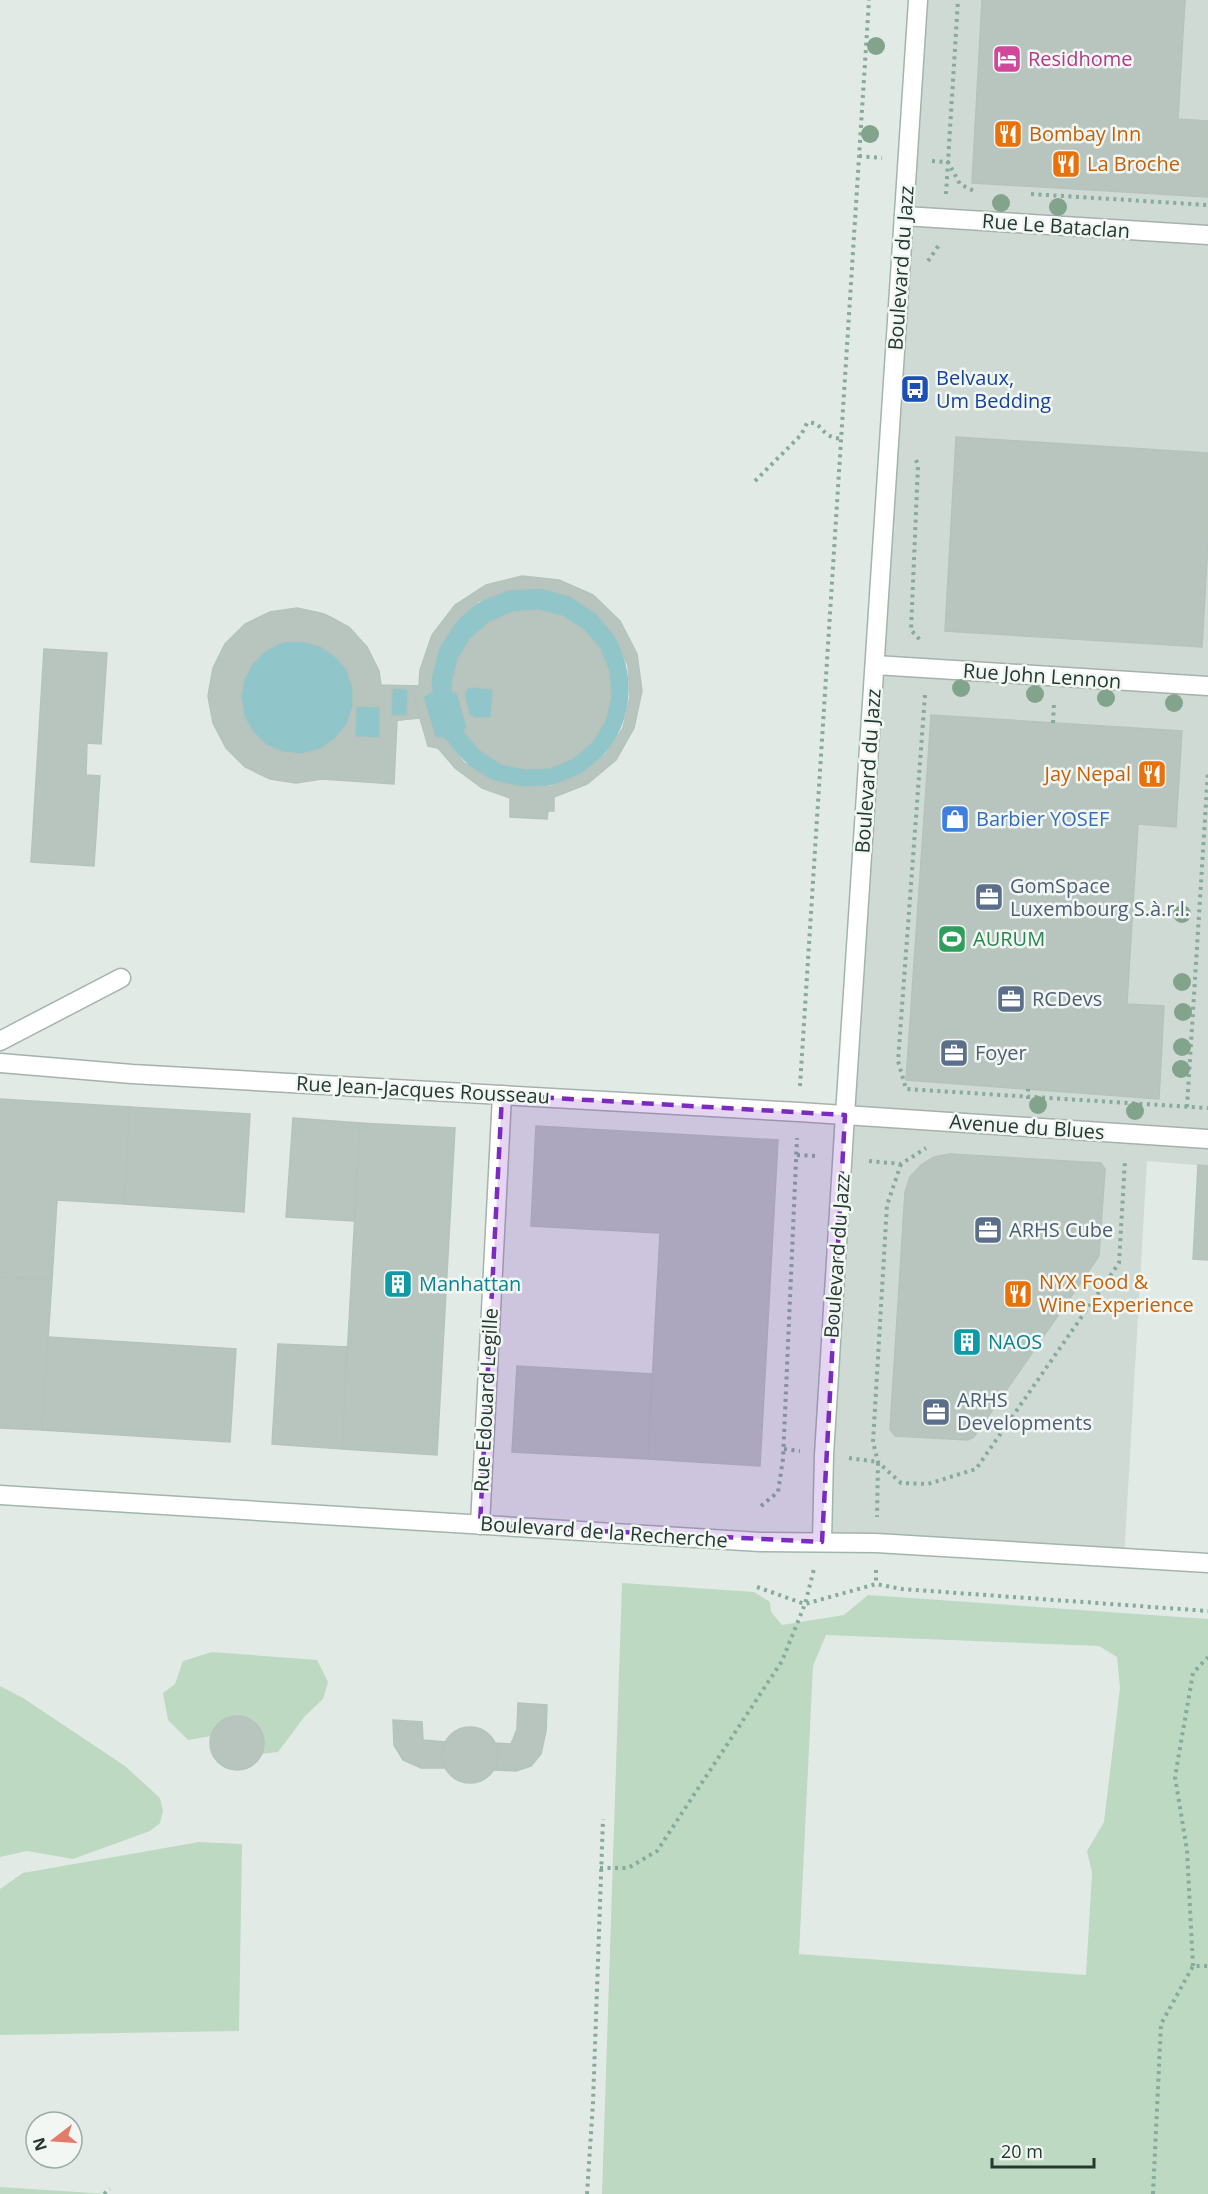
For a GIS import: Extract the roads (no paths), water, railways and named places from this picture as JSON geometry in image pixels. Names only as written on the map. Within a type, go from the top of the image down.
[{"type":"main road","name":"Boulevard du Jazz","points":[[822,1542],[824,1465],[918,0]]},
{"type":"main road","name":"Rue Le Bataclan","points":[[904,216],[1208,235]]},
{"type":"main road","name":"Rue John Lennon","points":[[875,665],[1208,686]]},
{"type":"main road","points":[[0,1041],[121,978]]},
{"type":"main road","name":"Rue Jean-Jacques Rousseau","points":[[0,1063],[132,1074],[846,1115]]},
{"type":"main road","name":"Rue Edouard Legille","points":[[480,1525],[502,1095]]},
{"type":"main road","name":"Avenue du Blues","points":[[846,1115],[1208,1139]]},
{"type":"main road","name":"Boulevard de la Recherche","points":[[0,1495],[748,1541],[876,1543],[1208,1563]]},
{"type":"water","points":[[540,588],[564,593],[579,600],[600,617],[612,632],[620,647],[628,678],[627,708],[618,735],[601,757],[580,774],[553,785],[524,787],[485,777],[466,762],[445,739],[435,737],[423,697],[432,691],[432,674],[442,642],[463,615],[476,604],[507,590]]},
{"type":"water","points":[[297,608],[325,614],[355,633],[374,662],[381,685],[419,686],[420,718],[397,721],[394,784],[322,779],[245,767],[226,748],[213,723],[208,696],[213,668],[225,644]]},
{"type":"place","name":"Residhome","points":[[1007,59]]},
{"type":"place","name":"Bombay Inn","points":[[1008,134]]},
{"type":"place","name":"La Broche","points":[[1066,164]]},
{"type":"place","name":"Belvaux, Um Bedding","points":[[915,389]]},
{"type":"place","name":"Jay Nepal","points":[[1152,774]]},
{"type":"place","name":"Barbier YOSEF","points":[[955,819]]},
{"type":"place","name":"GomSpace Luxembourg S.à.r.l.","points":[[989,897]]},
{"type":"place","name":"AURUM","points":[[952,939]]},
{"type":"place","name":"RCDevs","points":[[1011,999]]},
{"type":"place","name":"Foyer","points":[[954,1053]]},
{"type":"place","name":"ARHS Cube","points":[[988,1230]]},
{"type":"place","name":"Manhattan","points":[[398,1284]]},
{"type":"place","name":"NYX Food & Wine Experience","points":[[1018,1294]]},
{"type":"place","name":"NAOS","points":[[967,1342]]},
{"type":"place","name":"ARHS Developments","points":[[936,1412]]}]
